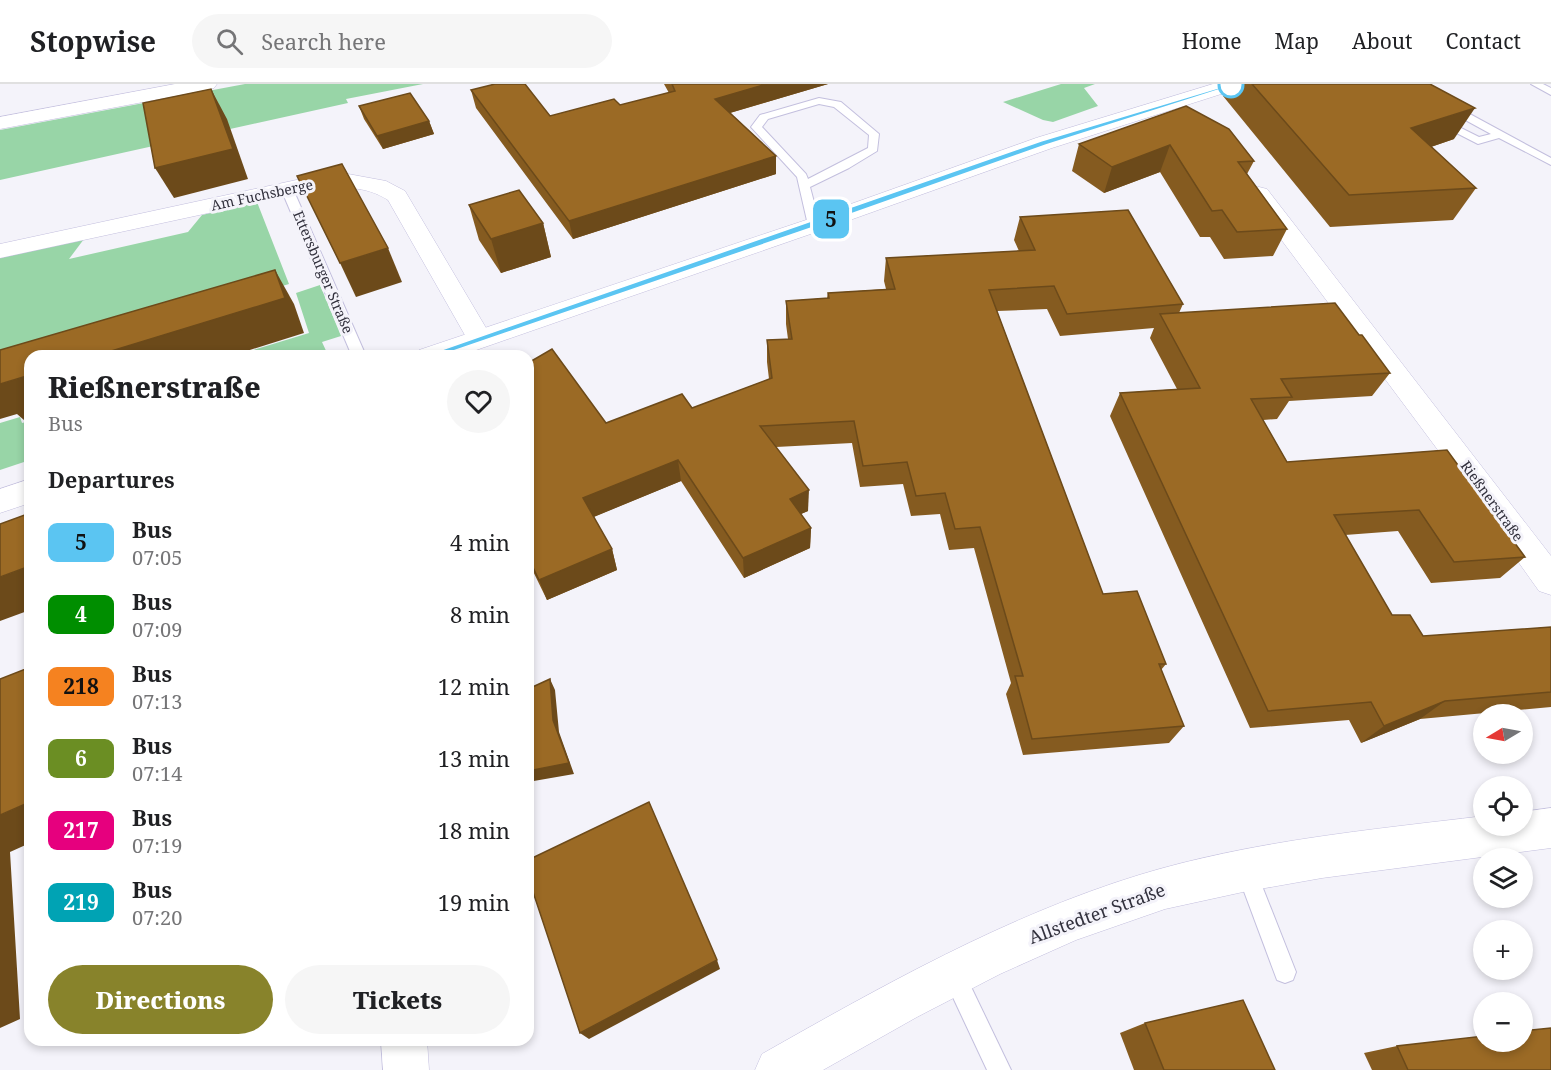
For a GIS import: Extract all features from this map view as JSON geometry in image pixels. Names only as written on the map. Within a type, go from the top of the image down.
[{"type":"street","points":[[0,123],[207,84]]},
{"type":"street","points":[[1164,84],[1188,107]]},
{"type":"street","points":[[446,350],[814,225],[1044,143],[1188,107],[1233,84]]},
{"type":"street","name":"Am Fuchsberge","points":[[0,251],[287,189],[339,180],[361,181],[384,186],[397,196],[479,338]]},
{"type":"street","name":"Rießnerstraße","points":[[1249,180],[1545,566]]},
{"type":"street","points":[[0,501],[24,493]]},
{"type":"street","name":"Allstedter Straße","points":[[778,1070],[953,974],[1035,936],[1114,904],[1169,887],[1246,870],[1416,844],[1551,828]]},
{"type":"street","points":[[404,1046],[406,1070]]},
{"type":"lane","points":[[1536,84],[1551,92]]},
{"type":"lane","points":[[805,184],[844,166],[873,149],[874,134],[837,104],[819,101],[764,117],[756,127],[802,176],[814,225]]},
{"type":"lane","points":[[1439,101],[1551,162]]},
{"type":"lane","points":[[1426,113],[1478,141],[1500,135]]},
{"type":"lane","name":"Ettersburger Straße","points":[[287,189],[355,350]]},
{"type":"lane","points":[[1246,870],[1285,972]]},
{"type":"lane","points":[[953,974],[999,1070]]},
{"type":"green space","points":[[245,84],[423,84],[346,99],[348,103],[0,180],[0,130]]},
{"type":"green space","points":[[1061,84],[1095,84],[1084,88],[1098,106],[1053,122],[1043,120],[1003,102]]},
{"type":"green space","points":[[257,202],[289,284],[71,350],[24,350],[24,359],[0,372],[0,258],[84,239],[69,259],[188,232],[202,215]]},
{"type":"green space","points":[[320,285],[341,336],[322,342],[326,350],[253,350],[309,333],[296,293]]},
{"type":"green space","points":[[20,417],[22,423],[24,422],[24,462],[0,470],[0,423]]},
{"type":"building","points":[[495,84],[525,84],[550,116],[614,99],[620,105],[675,91],[672,84],[767,84],[715,99],[776,156],[569,221],[471,90]]},
{"type":"building","points":[[1252,84],[1430,84],[1475,108],[1411,128],[1476,188],[1349,195]]},
{"type":"building","points":[[211,89],[233,149],[155,168],[143,103]]},
{"type":"building","points":[[410,93],[429,121],[377,136],[359,106]]},
{"type":"building","points":[[1186,106],[1229,129],[1254,161],[1238,162],[1287,229],[1237,232],[1222,210],[1212,211],[1170,145],[1112,167],[1079,144]]},
{"type":"building","points":[[342,164],[388,248],[340,263],[297,176]]},
{"type":"building","points":[[519,190],[543,223],[491,239],[469,205]]},
{"type":"building","points":[[1128,210],[1183,304],[1067,314],[1054,286],[989,290],[1103,594],[1137,591],[1166,664],[1159,664],[1184,726],[1032,739],[1015,676],[1023,676],[980,527],[955,529],[945,493],[916,496],[907,462],[863,466],[854,421],[760,426],[809,490],[790,499],[811,528],[743,558],[678,460],[583,498],[612,549],[539,580],[534,570],[534,360],[552,349],[606,423],[682,394],[692,408],[772,378],[767,340],[792,339],[786,301],[829,298],[828,293],[895,289],[886,258],[1035,250],[1020,217]]},
{"type":"building","points":[[275,270],[285,298],[115,350],[24,350],[24,377],[0,384],[0,350]]},
{"type":"building","points":[[1335,303],[1390,373],[1281,379],[1292,397],[1251,399],[1287,462],[1447,450],[1525,557],[1454,562],[1419,510],[1334,515],[1392,615],[1410,615],[1423,636],[1551,627],[1551,692],[1445,701],[1384,726],[1371,702],[1268,711],[1120,393],[1200,388],[1160,314]]},
{"type":"building","points":[[24,515],[24,568],[0,577],[0,524]]},
{"type":"building","points":[[24,670],[24,805],[0,815],[0,679]]},
{"type":"building","points":[[550,679],[553,720],[569,763],[534,770],[534,686]]},
{"type":"building","points":[[649,802],[717,960],[580,1033],[534,895],[534,857]]},
{"type":"building","points":[[1243,1000],[1275,1070],[1164,1070],[1145,1023]]},
{"type":"building","points":[[1551,1028],[1551,1070],[1408,1070],[1397,1046],[1473,1037],[1473,1052],[1533,1052],[1533,1030]]},
{"type":"bus line","name":"5","points":[[447,350],[814,225],[1044,143],[1233,84]]}]
